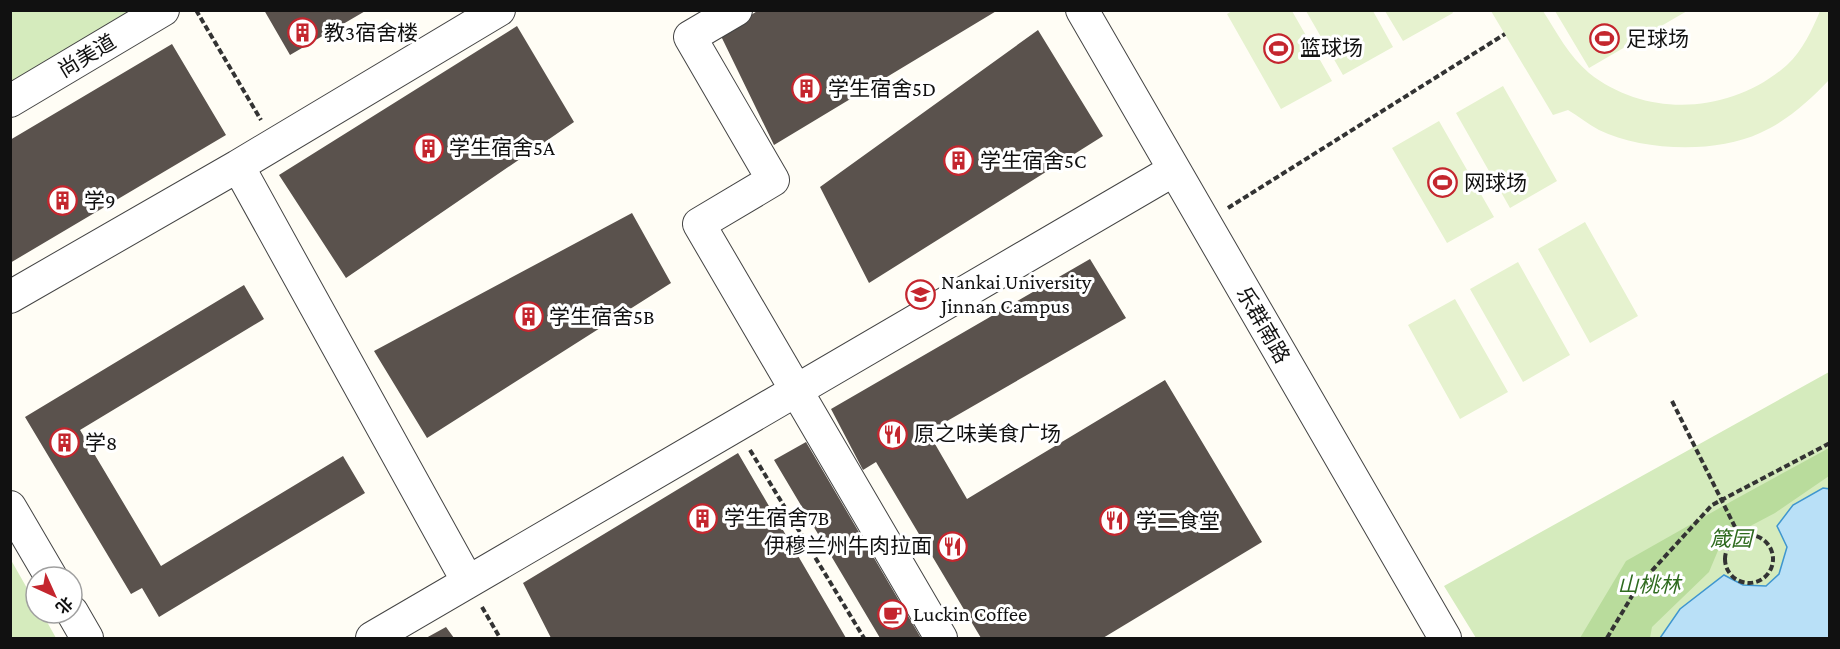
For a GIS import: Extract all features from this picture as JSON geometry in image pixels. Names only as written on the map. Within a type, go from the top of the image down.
[{"type":"street","name":"尚美道","points":[[10,101],[163,10]]},
{"type":"street","points":[[10,297],[238,166],[499,10]]},
{"type":"street","name":"乐群南路","points":[[1082,10],[1445,639]]},
{"type":"street","points":[[724,14],[690,37],[773,180],[699,224],[941,639]]},
{"type":"street","points":[[238,166],[468,582]]},
{"type":"street","points":[[372,639],[1174,170]]},
{"type":"street","points":[[10,507],[44,565]]},
{"type":"street","points":[[79,625],[87,639]]},
{"type":"path","points":[[196,10],[275,143]]},
{"type":"path","points":[[1204,223],[1505,34]]},
{"type":"path","points":[[1672,401],[1740,537]]},
{"type":"path","points":[[735,426],[864,639]]},
{"type":"path","points":[[1607,639],[1638,586],[1712,505],[1830,444]]},
{"type":"path","points":[[1755,536],[1768,544],[1772,550],[1773,558],[1769,573],[1757,582],[1741,581],[1734,577],[1726,564],[1728,548],[1740,537],[1755,536]]},
{"type":"path","points":[[468,582],[500,639]]},
{"type":"green space","name":"篮球场","points":[[1234,10],[1292,11],[1332,81],[1281,109],[1227,14]]},
{"type":"green space","points":[[11,11],[135,11],[11,82]]},
{"type":"green space","name":"篮球场","points":[[1306,11],[1373,11],[1393,47],[1343,75]]},
{"type":"green space","name":"篮球场","points":[[1385,11],[1452,11],[1453,13],[1403,41]]},
{"type":"green space","points":[[1491,11],[1543,11],[1575,59],[1589,73],[1612,88],[1637,98],[1663,104],[1689,105],[1715,101],[1741,93],[1765,81],[1787,65],[1798,53],[1820,11],[1829,11],[1829,80],[1788,116],[1770,128],[1742,140],[1701,147],[1657,146],[1636,142],[1599,130],[1568,110],[1553,115]]},
{"type":"green space","name":"足球场","points":[[1555,11],[1687,11],[1589,68]]},
{"type":"green space","name":"网球场","points":[[1503,86],[1557,181],[1510,208],[1456,113]]},
{"type":"green space","name":"网球场","points":[[1439,121],[1494,217],[1447,243],[1392,148]]},
{"type":"green space","name":"网球场","points":[[1585,222],[1638,316],[1590,343],[1538,249]]},
{"type":"green space","points":[[1518,262],[1570,355],[1523,382],[1470,289]]},
{"type":"green space","points":[[1455,299],[1508,392],[1460,419],[1408,325]]},
{"type":"green space","name":"箴园","points":[[1829,372],[1829,638],[1476,638],[1444,586]]},
{"type":"green space","name":"山桃林","points":[[1829,448],[1829,476],[1775,513],[1722,541],[1709,572],[1652,627],[1650,638],[1580,638],[1626,561]]},
{"type":"green space","points":[[11,560],[24,583],[24,625],[49,625],[56,638],[11,638]]},
{"type":"water","points":[[1823,488],[1830,489],[1829,638],[1660,638],[1680,609],[1724,575],[1743,585],[1766,586],[1779,574],[1787,547],[1777,526],[1793,505]]},
{"type":"building","name":"教3宿舍楼","points":[[264,10],[367,10],[290,55]]},
{"type":"building","name":"学生宿舍5D","points":[[759,10],[998,10],[774,145],[720,34]]},
{"type":"building","name":"学生宿舍5A","points":[[517,26],[574,122],[346,278],[279,175]]},
{"type":"building","name":"学生宿舍5C","points":[[1038,30],[1103,136],[869,283],[820,187]]},
{"type":"building","name":"学9","points":[[172,44],[226,135],[10,263],[10,140]]},
{"type":"building","name":"学生宿舍5B","points":[[632,213],[671,283],[427,438],[374,351]]},
{"type":"building","points":[[1090,259],[1126,318],[928,432],[967,499],[1165,380],[1262,542],[1103,638],[981,638],[876,462],[863,470],[831,409]]},
{"type":"building","name":"学8","points":[[244,285],[264,319],[80,430],[161,566],[343,456],[365,493],[159,617],[142,588],[131,594],[25,417]]},
{"type":"building","points":[[806,442],[921,638],[880,638],[774,460]]},
{"type":"building","name":"学生宿舍7B","points":[[738,453],[846,638],[551,638],[523,583]]},
{"type":"building","points":[[446,627],[454,638],[426,638]]},
{"type":"place","name":"教3宿舍楼","points":[[303,33]]},
{"type":"place","name":"足球场","points":[[1605,39]]},
{"type":"place","name":"篮球场","points":[[1279,48]]},
{"type":"place","name":"学生宿舍5D","points":[[807,89]]},
{"type":"place","name":"学生宿舍5A","points":[[428,148]]},
{"type":"place","name":"学生宿舍5C","points":[[959,161]]},
{"type":"place","name":"网球场","points":[[1443,183]]},
{"type":"place","name":"学9","points":[[63,201]]},
{"type":"place","name":"Nankai University Jinnan Campus","points":[[920,294]]},
{"type":"place","name":"学生宿舍5B","points":[[528,317]]},
{"type":"place","name":"原之味美食广场","points":[[893,434]]},
{"type":"place","name":"学8","points":[[64,443]]},
{"type":"place","name":"学生宿舍7B","points":[[703,518]]},
{"type":"place","name":"学二食堂","points":[[1115,521]]},
{"type":"place","name":"伊穆兰州牛肉拉面","points":[[953,546]]},
{"type":"place","name":"Luckin Coffee","points":[[892,614]]}]
